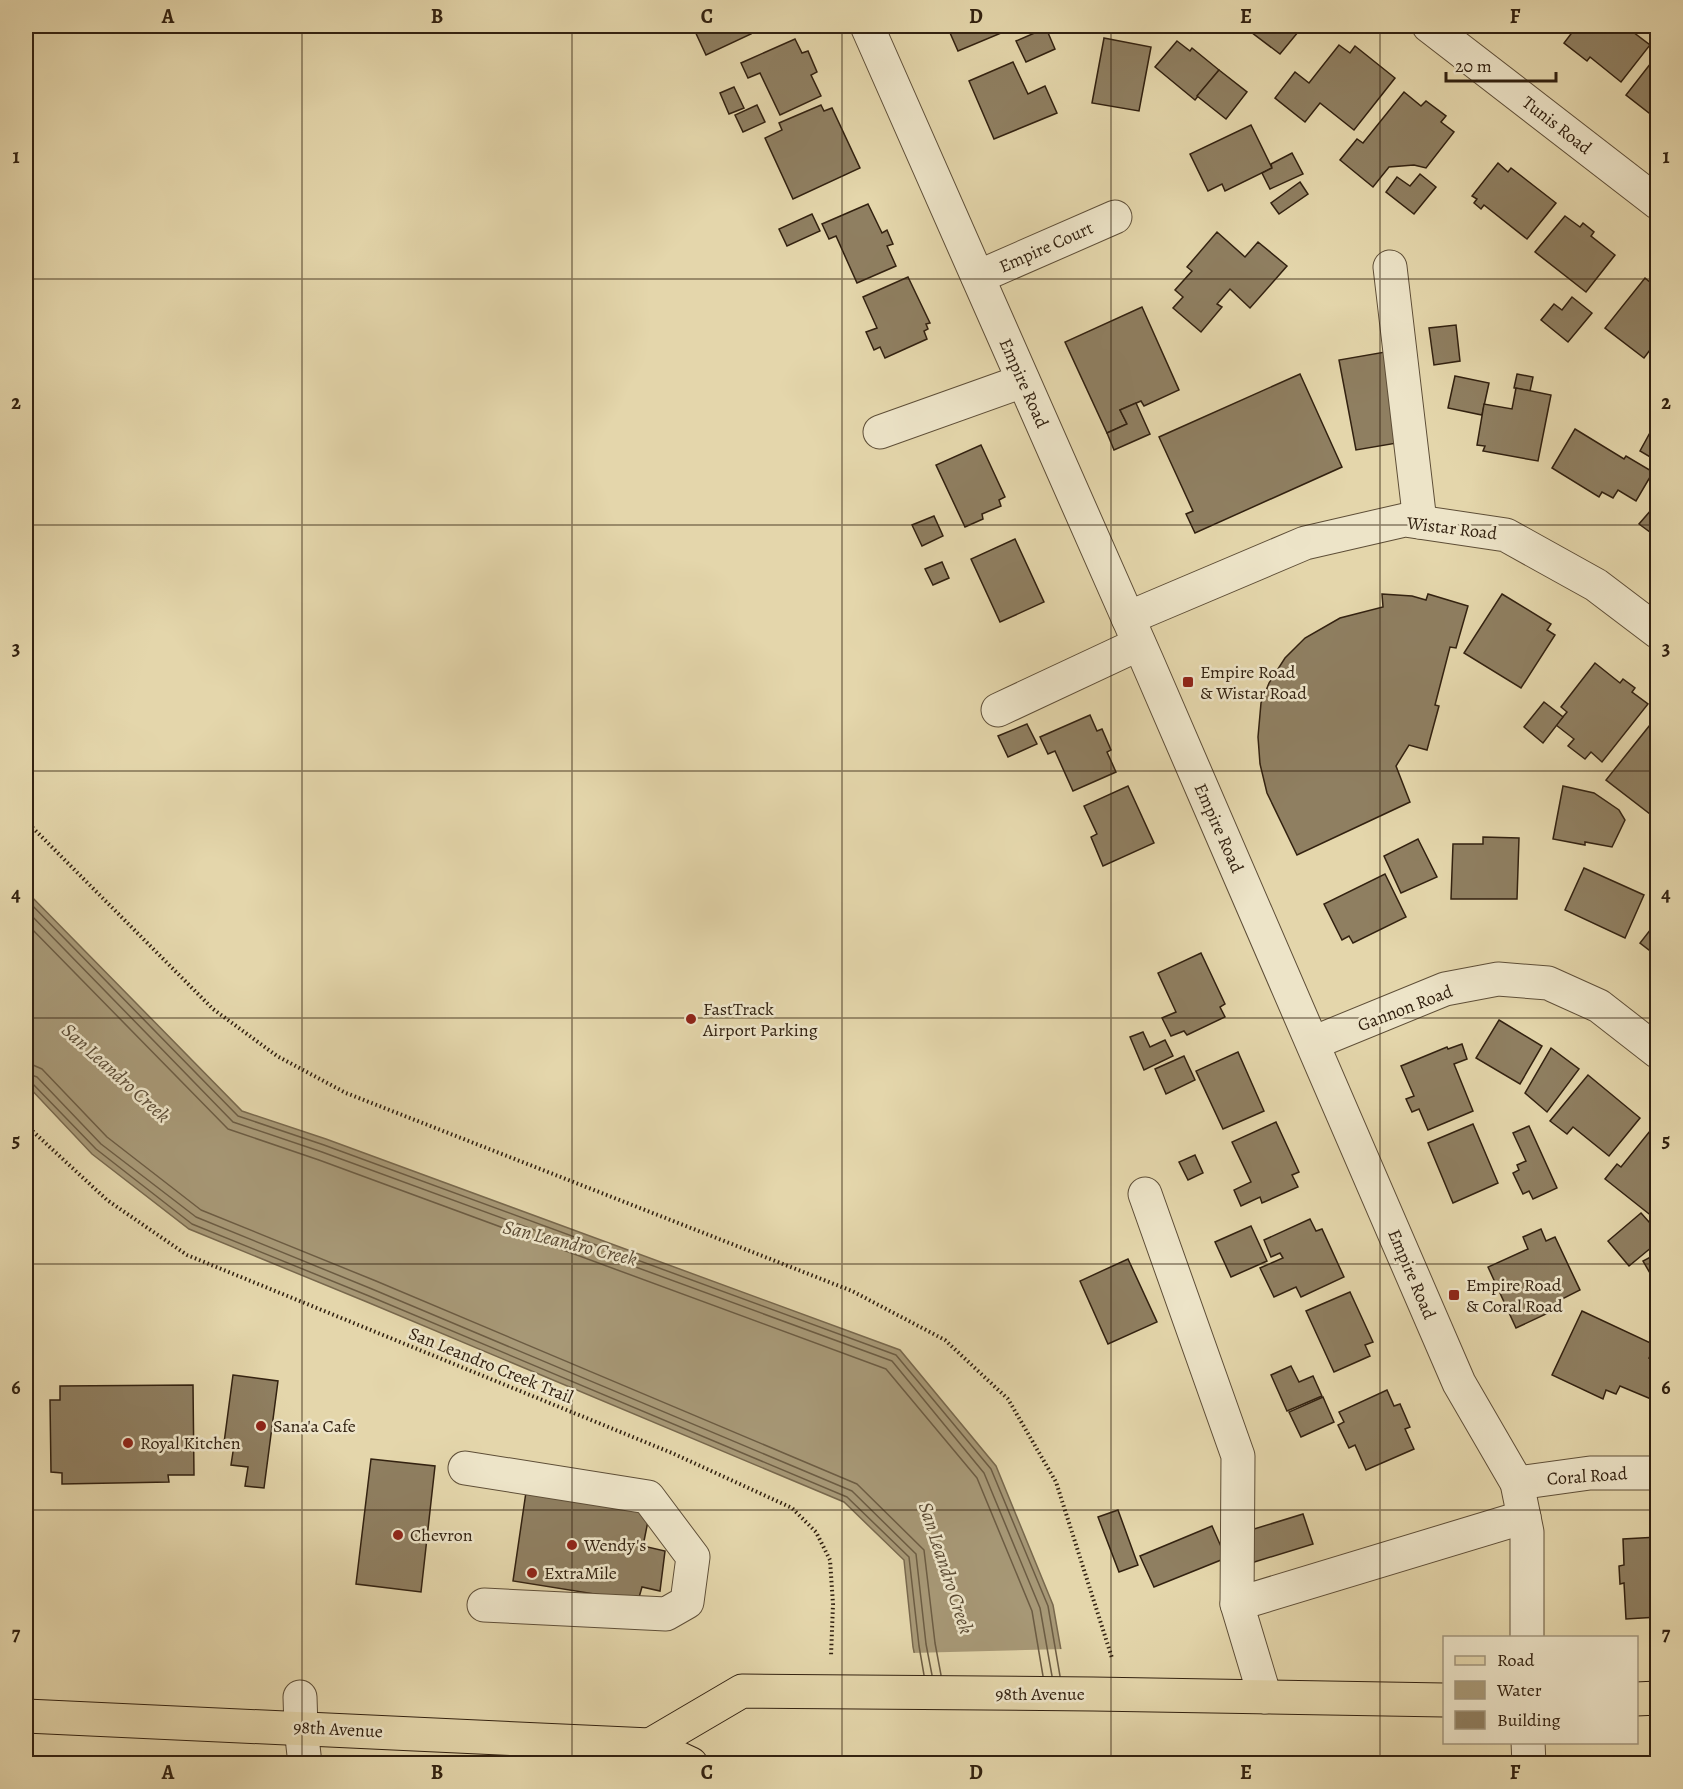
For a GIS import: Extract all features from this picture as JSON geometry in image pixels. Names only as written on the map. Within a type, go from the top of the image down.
[{"type":"main road","name":"98th Avenue","points":[[26,1716],[300,1712],[605,1753],[650,1745],[742,1691],[1443,1700]]},
{"type":"main road","points":[[1638,1699],[1658,1698]]},
{"type":"main road","name":"98th Avenue","points":[[650,1745],[691,1764]]},
{"type":"street","name":"Empire Road","points":[[867,26],[1313,1043],[1459,1383],[1517,1483],[1527,1532],[1527,1636]]},
{"type":"street","name":"Tunis Road","points":[[1429,26],[1658,203]]},
{"type":"street","name":"Empire Court","points":[[978,277],[1115,217]]},
{"type":"street","points":[[1390,267],[1420,522]]},
{"type":"street","points":[[880,432],[1023,381]]},
{"type":"street","name":"Wistar Road","points":[[998,710],[1133,631],[1305,543],[1405,520],[1506,535],[1596,585],[1658,632]]},
{"type":"street","name":"Gannon Road","points":[[1313,1043],[1445,989],[1498,979],[1548,983],[1599,1005],[1658,1052]]},
{"type":"street","points":[[1145,1194],[1239,1456],[1237,1604],[1265,1697]]},
{"type":"street","points":[[465,1468],[648,1497],[693,1557],[687,1602],[666,1614],[484,1605]]},
{"type":"street","name":"Coral Road","points":[[1517,1483],[1590,1473],[1658,1473]]},
{"type":"street","points":[[1237,1604],[1524,1517]]},
{"type":"street","points":[[300,1712],[305,1764]]},
{"type":"street","points":[[1528,1744],[1529,1764]]},
{"type":"path","points":[[26,820],[213,1009],[277,1056],[346,1093],[852,1291],[945,1340],[1008,1399],[1056,1482],[1108,1694]]},
{"type":"path","name":"San Leandro Creek Trail","points":[[26,1125],[107,1200],[187,1254],[672,1453],[792,1508],[816,1532],[830,1560],[838,1693]]},
{"type":"water","name":"San Leandro Creek","points":[[26,891],[242,1111],[326,1139],[900,1350],[996,1466],[1053,1605],[1081,1763],[936,1763],[913,1647],[904,1560],[844,1502],[189,1229],[92,1154],[26,1084]]},
{"type":"pier","points":[[1064,1649],[1084,1764],[933,1764],[911,1653]]},
{"type":"building","points":[[712,26],[714,30],[725,26],[747,26],[751,34],[706,55],[693,27]]},
{"type":"building","points":[[947,26],[1018,26],[958,51]]},
{"type":"building","points":[[1243,26],[1303,26],[1280,54]]},
{"type":"building","points":[[1577,26],[1625,26],[1650,45],[1621,82],[1590,57],[1587,61],[1564,43]]},
{"type":"building","points":[[1046,28],[1055,49],[1026,62],[1016,41]]},
{"type":"building","points":[[1104,38],[1151,47],[1139,111],[1092,103]]},
{"type":"building","points":[[795,39],[802,53],[808,51],[817,72],[811,75],[821,96],[780,115],[760,73],[748,78],[741,63]]},
{"type":"building","points":[[1177,41],[1190,51],[1192,48],[1219,70],[1195,100],[1155,67]]},
{"type":"building","points":[[1339,45],[1350,53],[1355,46],[1395,78],[1354,130],[1320,103],[1305,122],[1275,98],[1295,72],[1309,83]]},
{"type":"building","points":[[1658,54],[1658,120],[1626,95]]},
{"type":"building","points":[[1013,62],[1028,94],[1045,86],[1057,113],[994,139],[969,81]]},
{"type":"building","points":[[1219,70],[1247,92],[1226,119],[1197,96]]},
{"type":"building","points":[[734,87],[744,108],[729,114],[720,93]]},
{"type":"building","points":[[1404,92],[1421,106],[1426,101],[1446,116],[1441,122],[1454,132],[1426,168],[1414,165],[1389,167],[1373,187],[1340,160],[1357,139],[1363,143]]},
{"type":"building","points":[[757,105],[765,122],[743,132],[735,115]]},
{"type":"building","points":[[821,105],[824,111],[832,108],[860,168],[793,199],[765,138],[782,130],[779,123]]},
{"type":"building","points":[[1251,125],[1272,168],[1225,191],[1222,184],[1208,191],[1190,154]]},
{"type":"building","points":[[1292,153],[1303,174],[1270,189],[1262,173],[1272,168],[1271,164]]},
{"type":"building","points":[[1498,163],[1508,172],[1511,168],[1556,203],[1527,239],[1484,205],[1481,209],[1474,203],[1477,199],[1472,196]]},
{"type":"building","points":[[1420,174],[1436,187],[1414,214],[1386,192],[1397,177],[1410,186]]},
{"type":"building","points":[[1300,182],[1308,194],[1279,214],[1271,203]]},
{"type":"building","points":[[868,204],[882,233],[887,230],[893,244],[887,246],[896,266],[857,283],[836,236],[829,239],[822,224]]},
{"type":"building","points":[[812,214],[820,231],[787,246],[779,229]]},
{"type":"building","points":[[1565,216],[1580,227],[1583,223],[1594,232],[1591,236],[1615,255],[1586,292],[1535,252]]},
{"type":"building","points":[[1217,232],[1245,257],[1258,242],[1287,266],[1250,308],[1230,289],[1217,304],[1222,307],[1201,332],[1173,308],[1183,297],[1175,290],[1192,271],[1187,267]]},
{"type":"building","points":[[908,277],[930,323],[926,324],[928,329],[924,331],[927,339],[885,358],[880,347],[874,350],[866,332],[877,328],[863,297]]},
{"type":"building","points":[[1645,278],[1658,289],[1658,344],[1656,342],[1644,358],[1605,328]]},
{"type":"building","points":[[1572,297],[1592,313],[1568,342],[1541,320],[1554,304],[1562,310]]},
{"type":"building","points":[[1142,307],[1179,390],[1144,406],[1141,401],[1120,410],[1127,424],[1107,433],[1065,342]]},
{"type":"building","points":[[1456,325],[1460,361],[1434,365],[1429,328]]},
{"type":"building","points":[[1385,352],[1403,442],[1356,450],[1339,360]]},
{"type":"building","points":[[1300,374],[1342,467],[1195,533],[1186,514],[1193,511],[1159,437]]},
{"type":"building","points":[[1517,374],[1533,377],[1530,391],[1514,388]]},
{"type":"building","points":[[1455,376],[1489,383],[1482,415],[1448,408]]},
{"type":"building","points":[[1516,388],[1551,395],[1538,461],[1483,451],[1485,446],[1477,445],[1484,404],[1512,409]]},
{"type":"building","points":[[1136,403],[1150,434],[1114,450],[1107,433],[1127,424],[1120,410]]},
{"type":"building","points":[[1658,418],[1658,460],[1657,461],[1640,451]]},
{"type":"building","points":[[1575,429],[1624,459],[1626,456],[1653,472],[1636,501],[1618,490],[1613,498],[1602,492],[1599,497],[1552,468]]},
{"type":"building","points":[[981,445],[1005,497],[999,500],[1001,506],[982,514],[983,519],[965,527],[936,465]]},
{"type":"building","points":[[1658,502],[1658,538],[1639,524]]},
{"type":"building","points":[[934,516],[943,536],[922,546],[912,525]]},
{"type":"building","points":[[1015,539],[1044,602],[1000,622],[971,559]]},
{"type":"building","points":[[942,562],[949,578],[933,585],[925,569]]},
{"type":"building","points":[[1382,594],[1412,596],[1426,600],[1428,594],[1468,606],[1456,648],[1450,647],[1435,705],[1439,706],[1427,750],[1409,745],[1396,766],[1410,802],[1297,855],[1267,793],[1260,764],[1258,737],[1261,703],[1269,683],[1285,658],[1305,638],[1340,618],[1383,607]]},
{"type":"building","points":[[1502,594],[1551,624],[1547,630],[1555,635],[1521,688],[1464,653]]},
{"type":"building","points":[[1595,663],[1620,683],[1623,679],[1635,688],[1632,692],[1648,704],[1602,762],[1591,752],[1585,759],[1568,746],[1574,739],[1556,725],[1567,712],[1561,707]]},
{"type":"building","points":[[1544,702],[1563,717],[1543,743],[1524,727]]},
{"type":"building","points":[[1090,715],[1097,731],[1102,729],[1111,750],[1107,752],[1116,772],[1073,791],[1055,751],[1048,754],[1040,737]]},
{"type":"building","points":[[1658,715],[1658,805],[1650,814],[1606,780]]},
{"type":"building","points":[[1027,724],[1037,744],[1008,757],[998,736]]},
{"type":"building","points":[[1128,786],[1154,843],[1103,866],[1091,837],[1097,834],[1084,806]]},
{"type":"building","points":[[1563,786],[1594,793],[1619,810],[1625,820],[1612,847],[1553,839]]},
{"type":"building","points":[[1483,837],[1519,838],[1517,899],[1451,899],[1453,844],[1483,844]]},
{"type":"building","points":[[1418,839],[1437,877],[1401,893],[1384,856]]},
{"type":"building","points":[[1584,868],[1644,895],[1625,938],[1565,910]]},
{"type":"building","points":[[1385,874],[1406,917],[1353,943],[1349,936],[1342,940],[1324,904]]},
{"type":"building","points":[[1658,920],[1658,957],[1640,943]]},
{"type":"building","points":[[1201,953],[1225,1004],[1220,1007],[1225,1017],[1187,1035],[1184,1031],[1171,1036],[1162,1018],[1176,1012],[1158,973]]},
{"type":"building","points":[[1499,1020],[1542,1046],[1520,1084],[1476,1058]]},
{"type":"building","points":[[1143,1032],[1150,1047],[1165,1040],[1173,1056],[1144,1070],[1130,1037]]},
{"type":"building","points":[[1462,1044],[1467,1059],[1454,1064],[1473,1111],[1428,1130],[1419,1109],[1412,1112],[1406,1099],[1414,1096],[1401,1066],[1447,1047],[1448,1049]]},
{"type":"building","points":[[1551,1048],[1579,1069],[1547,1112],[1525,1093]]},
{"type":"building","points":[[1238,1052],[1264,1111],[1223,1129],[1196,1071]]},
{"type":"building","points":[[1184,1056],[1195,1080],[1166,1094],[1155,1069]]},
{"type":"building","points":[[1588,1075],[1640,1118],[1609,1156],[1573,1127],[1567,1134],[1550,1121]]},
{"type":"building","points":[[1276,1122],[1299,1172],[1292,1175],[1298,1187],[1262,1203],[1260,1197],[1241,1206],[1234,1190],[1251,1182],[1232,1142]]},
{"type":"building","points":[[1473,1124],[1498,1183],[1453,1203],[1428,1143]]},
{"type":"building","points":[[1529,1126],[1557,1188],[1533,1199],[1529,1191],[1523,1194],[1513,1173],[1519,1170],[1517,1165],[1526,1161],[1513,1133]]},
{"type":"building","points":[[1650,1131],[1658,1137],[1658,1221],[1605,1179],[1617,1164],[1621,1167]]},
{"type":"building","points":[[1195,1155],[1203,1173],[1188,1180],[1179,1162]]},
{"type":"building","points":[[1641,1213],[1658,1232],[1658,1242],[1629,1266],[1608,1241]]},
{"type":"building","points":[[1310,1219],[1316,1231],[1322,1229],[1344,1277],[1301,1297],[1296,1287],[1274,1297],[1260,1268],[1283,1258],[1280,1253],[1271,1257],[1264,1240]]},
{"type":"building","points":[[1251,1226],[1267,1261],[1231,1277],[1215,1242]]},
{"type":"building","points":[[1541,1229],[1546,1241],[1555,1237],[1580,1290],[1558,1301],[1561,1307],[1516,1328],[1488,1267],[1528,1249],[1523,1237]]},
{"type":"building","points":[[1658,1253],[1658,1287],[1643,1261]]},
{"type":"building","points":[[1128,1259],[1157,1322],[1108,1344],[1080,1281]]},
{"type":"building","points":[[1350,1292],[1373,1342],[1365,1345],[1370,1356],[1334,1372],[1306,1311]]},
{"type":"building","points":[[1582,1311],[1655,1345],[1649,1358],[1658,1362],[1658,1385],[1651,1399],[1620,1386],[1616,1394],[1606,1390],[1603,1399],[1552,1375]]},
{"type":"building","points":[[1291,1366],[1299,1382],[1313,1376],[1322,1396],[1287,1411],[1271,1375]]},
{"type":"building","points":[[233,1375],[278,1381],[264,1488],[245,1486],[248,1467],[231,1465],[234,1445],[224,1443]]},
{"type":"building","points":[[193,1385],[194,1475],[168,1475],[169,1482],[62,1484],[62,1473],[51,1472],[50,1400],[60,1400],[60,1386]]},
{"type":"building","points":[[1387,1390],[1394,1406],[1400,1404],[1410,1427],[1405,1429],[1414,1449],[1366,1470],[1355,1445],[1349,1448],[1338,1425],[1344,1422],[1339,1412]]},
{"type":"building","points":[[1323,1397],[1334,1422],[1301,1437],[1289,1412]]},
{"type":"building","points":[[371,1459],[435,1466],[421,1592],[356,1584]]},
{"type":"building","points":[[526,1492],[641,1508],[649,1516],[643,1546],[665,1551],[660,1591],[642,1587],[638,1601],[513,1581]]},
{"type":"building","points":[[1118,1510],[1138,1565],[1119,1572],[1098,1517]]},
{"type":"building","points":[[1303,1514],[1313,1544],[1251,1563],[1241,1533]]},
{"type":"building","points":[[1212,1526],[1226,1558],[1154,1587],[1140,1556]]},
{"type":"building","points":[[1658,1537],[1658,1617],[1626,1619],[1624,1583],[1620,1584],[1619,1566],[1624,1565],[1623,1539]]},
{"type":"place","name":"Empire Road & Wistar Road","points":[[1188,682]]},
{"type":"place","name":"FastTrack Airport Parking","points":[[691,1019]]},
{"type":"place","name":"Empire Road & Coral Road","points":[[1454,1295]]},
{"type":"place","name":"Sana'a Cafe","points":[[261,1426]]},
{"type":"place","name":"Royal Kitchen","points":[[128,1443]]},
{"type":"place","name":"Chevron","points":[[398,1535]]},
{"type":"place","name":"Wendy's","points":[[572,1545]]},
{"type":"place","name":"ExtraMile","points":[[532,1573]]}]
